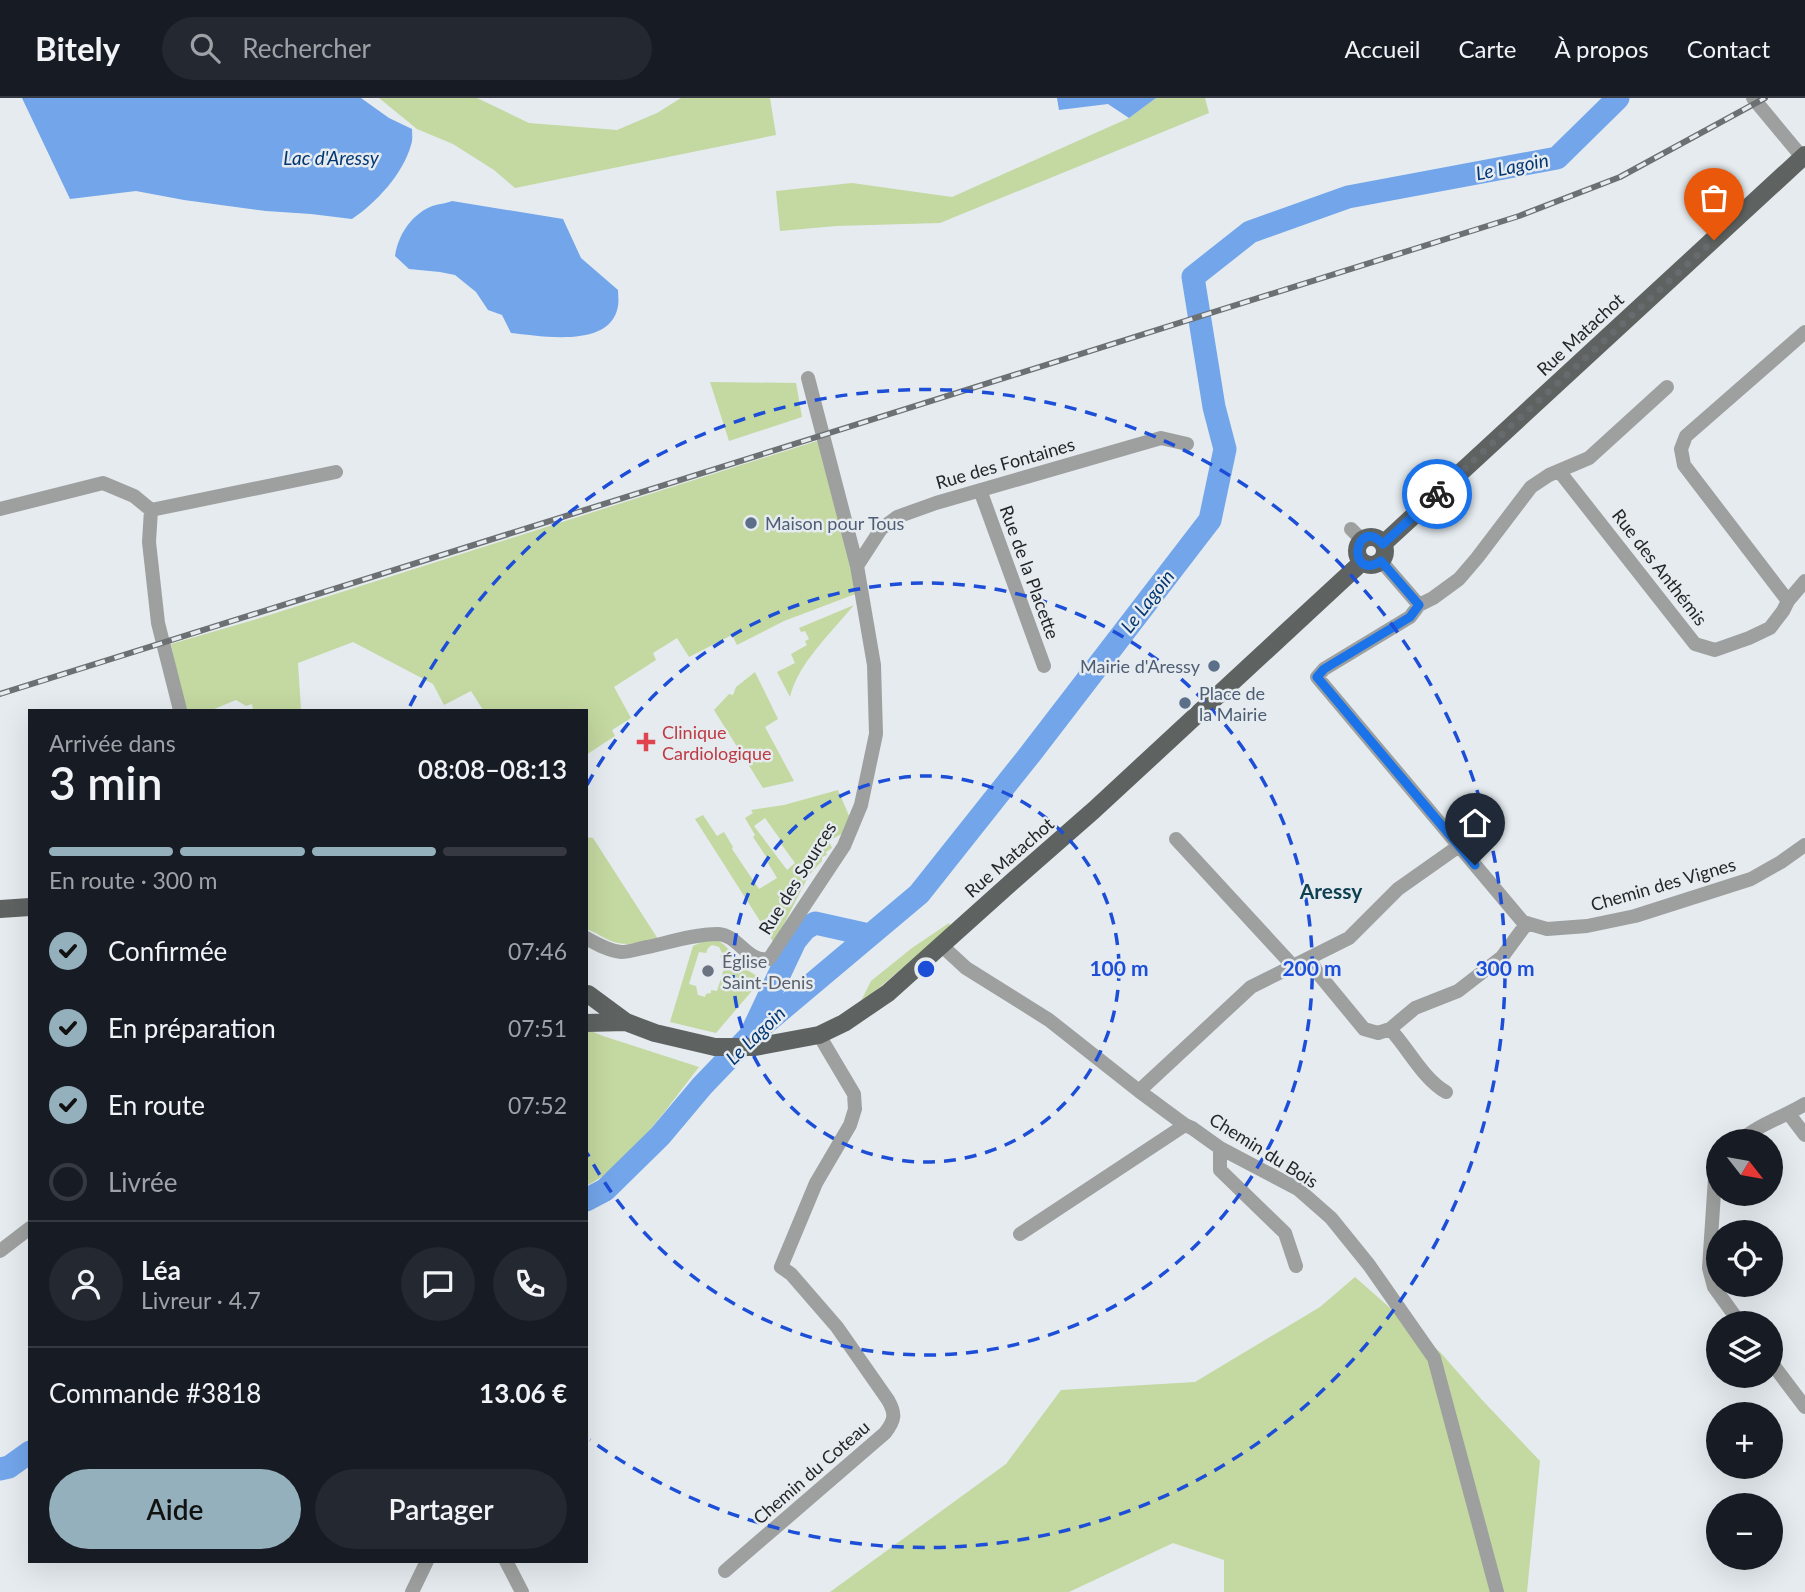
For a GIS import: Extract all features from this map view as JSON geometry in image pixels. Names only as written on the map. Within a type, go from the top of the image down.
[{"type":"main road","name":"Rue Matachot","points":[[1382,552],[1804,156]]},
{"type":"main road","points":[[1356,535],[1380,540],[1382,552],[1374,565],[1362,562],[1356,551],[1356,535]]},
{"type":"main road","name":"Rue Matachot","points":[[588,998],[626,1022],[655,1033],[715,1047],[755,1047],[819,1035],[844,1023],[888,993],[1094,810],[1362,562]]},
{"type":"main road","points":[[0,909],[28,907]]},
{"type":"main road","name":"Rue Matachot","points":[[588,1023],[626,1022]]},
{"type":"street","points":[[1753,98],[1804,156]]},
{"type":"street","points":[[1788,601],[1684,464],[1681,449],[1686,436],[1805,332]]},
{"type":"street","name":"Rue des Sources","points":[[588,941],[609,950],[623,952],[722,934],[735,941],[749,955],[761,960],[769,959],[844,846],[861,805],[876,734],[874,665],[857,566],[808,378]]},
{"type":"street","points":[[1309,958],[1317,972],[1364,1029],[1378,1033],[1390,1029],[1415,1008],[1458,991],[1502,957],[1527,923],[1523,922],[1317,677],[1324,669],[1410,617],[1419,605],[1459,579],[1531,487],[1549,475],[1589,458],[1667,387]]},
{"type":"street","name":"Rue des Fontaines","points":[[857,566],[881,529],[897,517],[936,503],[1161,439],[1187,444]]},
{"type":"street","name":"Rue des Anthémis","points":[[1559,471],[1695,644],[1715,650],[1770,628],[1805,581]]},
{"type":"street","points":[[151,510],[336,472]]},
{"type":"street","points":[[0,509],[103,483],[134,496],[151,510]]},
{"type":"street","name":"Rue de la Placette","points":[[980,490],[1044,666]]},
{"type":"street","points":[[151,510],[149,542],[158,623],[180,709]]},
{"type":"street","points":[[1382,552],[1419,605]]},
{"type":"street","points":[[1176,839],[1293,966]]},
{"type":"street","name":"Chemin des Vignes","points":[[1527,923],[1547,929],[1587,926],[1635,916],[1751,879],[1805,845]]},
{"type":"street","points":[[1139,1091],[1251,987],[1349,939],[1398,889],[1459,846]]},
{"type":"street","name":"Chemin du Bois","points":[[941,945],[966,968],[1049,1020],[1185,1125],[1220,1148],[1298,1189],[1331,1218],[1369,1265],[1434,1358],[1497,1592]]},
{"type":"street","points":[[1390,1029],[1436,1086],[1446,1092]]},
{"type":"street","name":"Chemin du Coteau","points":[[726,1571],[885,1433],[894,1422],[894,1412],[888,1400],[837,1327],[781,1267],[816,1183],[850,1125],[855,1109],[855,1094],[819,1035]]},
{"type":"street","points":[[1756,1129],[1805,1104]]},
{"type":"street","points":[[1788,1114],[1805,1135]]},
{"type":"street","points":[[1020,1234],[1185,1125]]},
{"type":"street","points":[[1220,1148],[1220,1170],[1285,1233],[1296,1266]]},
{"type":"street","points":[[1713,1206],[1709,1268],[1714,1287],[1731,1311]]},
{"type":"street","points":[[0,1251],[28,1230]]},
{"type":"street","points":[[1783,1378],[1805,1407]]},
{"type":"street","points":[[412,1592],[426,1563]]},
{"type":"street","points":[[507,1563],[522,1592]]},
{"type":"green space","points":[[379,98],[477,98],[529,123],[617,130],[657,113],[681,98],[770,98],[776,135],[515,188],[494,170],[453,144],[417,129]]},
{"type":"green space","points":[[1156,98],[1205,98],[1209,113],[940,223],[836,226],[780,231],[776,191],[852,183],[952,197],[1129,118]]},
{"type":"green space","points":[[710,382],[796,383],[802,417],[729,441]]},
{"type":"green space","points":[[820,440],[858,593],[784,621],[737,645],[732,635],[689,657],[677,638],[653,653],[656,660],[614,687],[631,718],[612,730],[615,736],[588,754],[588,709],[482,709],[471,691],[444,705],[433,684],[353,642],[298,663],[301,709],[253,709],[252,704],[246,706],[236,700],[214,709],[185,709],[171,644]]},
{"type":"green space","points":[[854,605],[808,660],[790,697],[777,672],[795,663],[791,654],[807,645],[805,641],[809,639],[805,631],[801,632],[799,628]]},
{"type":"green space","points":[[755,672],[778,719],[765,727],[794,781],[763,788],[714,710]]},
{"type":"green space","points":[[838,790],[850,818],[843,833],[829,841],[832,848],[809,875],[774,943],[695,819],[703,815],[717,836],[724,832],[759,889],[777,878],[745,818],[753,813],[751,810],[784,805]],"holes":[[[765,818],[795,863],[787,870],[754,826]]]},
{"type":"green space","points":[[588,837],[593,838],[658,939],[623,944],[588,930]]},
{"type":"green space","points":[[949,923],[951,926],[859,1005],[871,981]]},
{"type":"green space","points":[[711,938],[716,940],[729,950],[734,962],[762,979],[716,1033],[670,1022],[693,946]],"holes":[[[712,945],[719,947],[722,953],[720,957],[727,959],[717,991],[711,990],[705,997],[698,995],[696,986],[689,984],[699,952],[706,953]]]},
{"type":"green space","points":[[588,1032],[699,1067],[633,1149],[618,1164],[588,1185]]},
{"type":"green space","points":[[1355,1277],[1440,1352],[1540,1461],[1527,1592],[1224,1592],[1224,1560],[1173,1543],[1069,1592],[830,1592],[1006,1464],[1061,1390],[1195,1382],[1320,1307]]},
{"type":"water","name":"Lac d'Aressy","points":[[22,98],[361,98],[389,118],[412,129],[412,141],[402,167],[388,187],[352,219],[266,211],[136,191],[70,199]]},
{"type":"water","points":[[1057,98],[1156,98],[1129,118],[1108,104],[1059,110]]},
{"type":"water","points":[[452,201],[563,219],[581,258],[618,290],[618,306],[613,320],[603,329],[573,337],[511,333],[502,315],[488,310],[476,292],[455,275],[409,269],[395,256],[406,227],[423,211]]},
{"type":"waterway","name":"Le Lagoin","points":[[588,1199],[605,1190],[660,1136],[702,1086],[750,1036],[919,894],[1210,520],[1225,449],[1214,407],[1193,277],[1250,232],[1348,197],[1557,158],[1618,98]]},
{"type":"waterway","points":[[753,1030],[795,941],[805,929],[815,923],[869,935]]},
{"type":"waterway","name":"Le Lagoin","points":[[0,1469],[9,1467],[28,1453]]},
{"type":"railway","points":[[0,694],[1519,216],[1620,177],[1765,98]]},
{"type":"way so far","points":[[1437,494],[1714,240]]},
{"type":"place","name":"Maison pour Tous","points":[[751,523]]},
{"type":"place","name":"Mairie d'Aressy","points":[[1214,666]]},
{"type":"place","name":"Place de la Mairie","points":[[1185,703]]},
{"type":"place","name":"Clinique Cardiologique","points":[[646,742]]},
{"type":"place","name":"Église Saint-Denis","points":[[708,971]]},
{"type":"district","name":"Aressy","points":[[1331,890]]},
{"type":"route","points":[[1437,494],[1383,544],[1376,538],[1367,537],[1359,542],[1356,551],[1359,559],[1366,564],[1374,565],[1381,561],[1419,605],[1410,617],[1324,669],[1317,677],[1475,865]]}]
